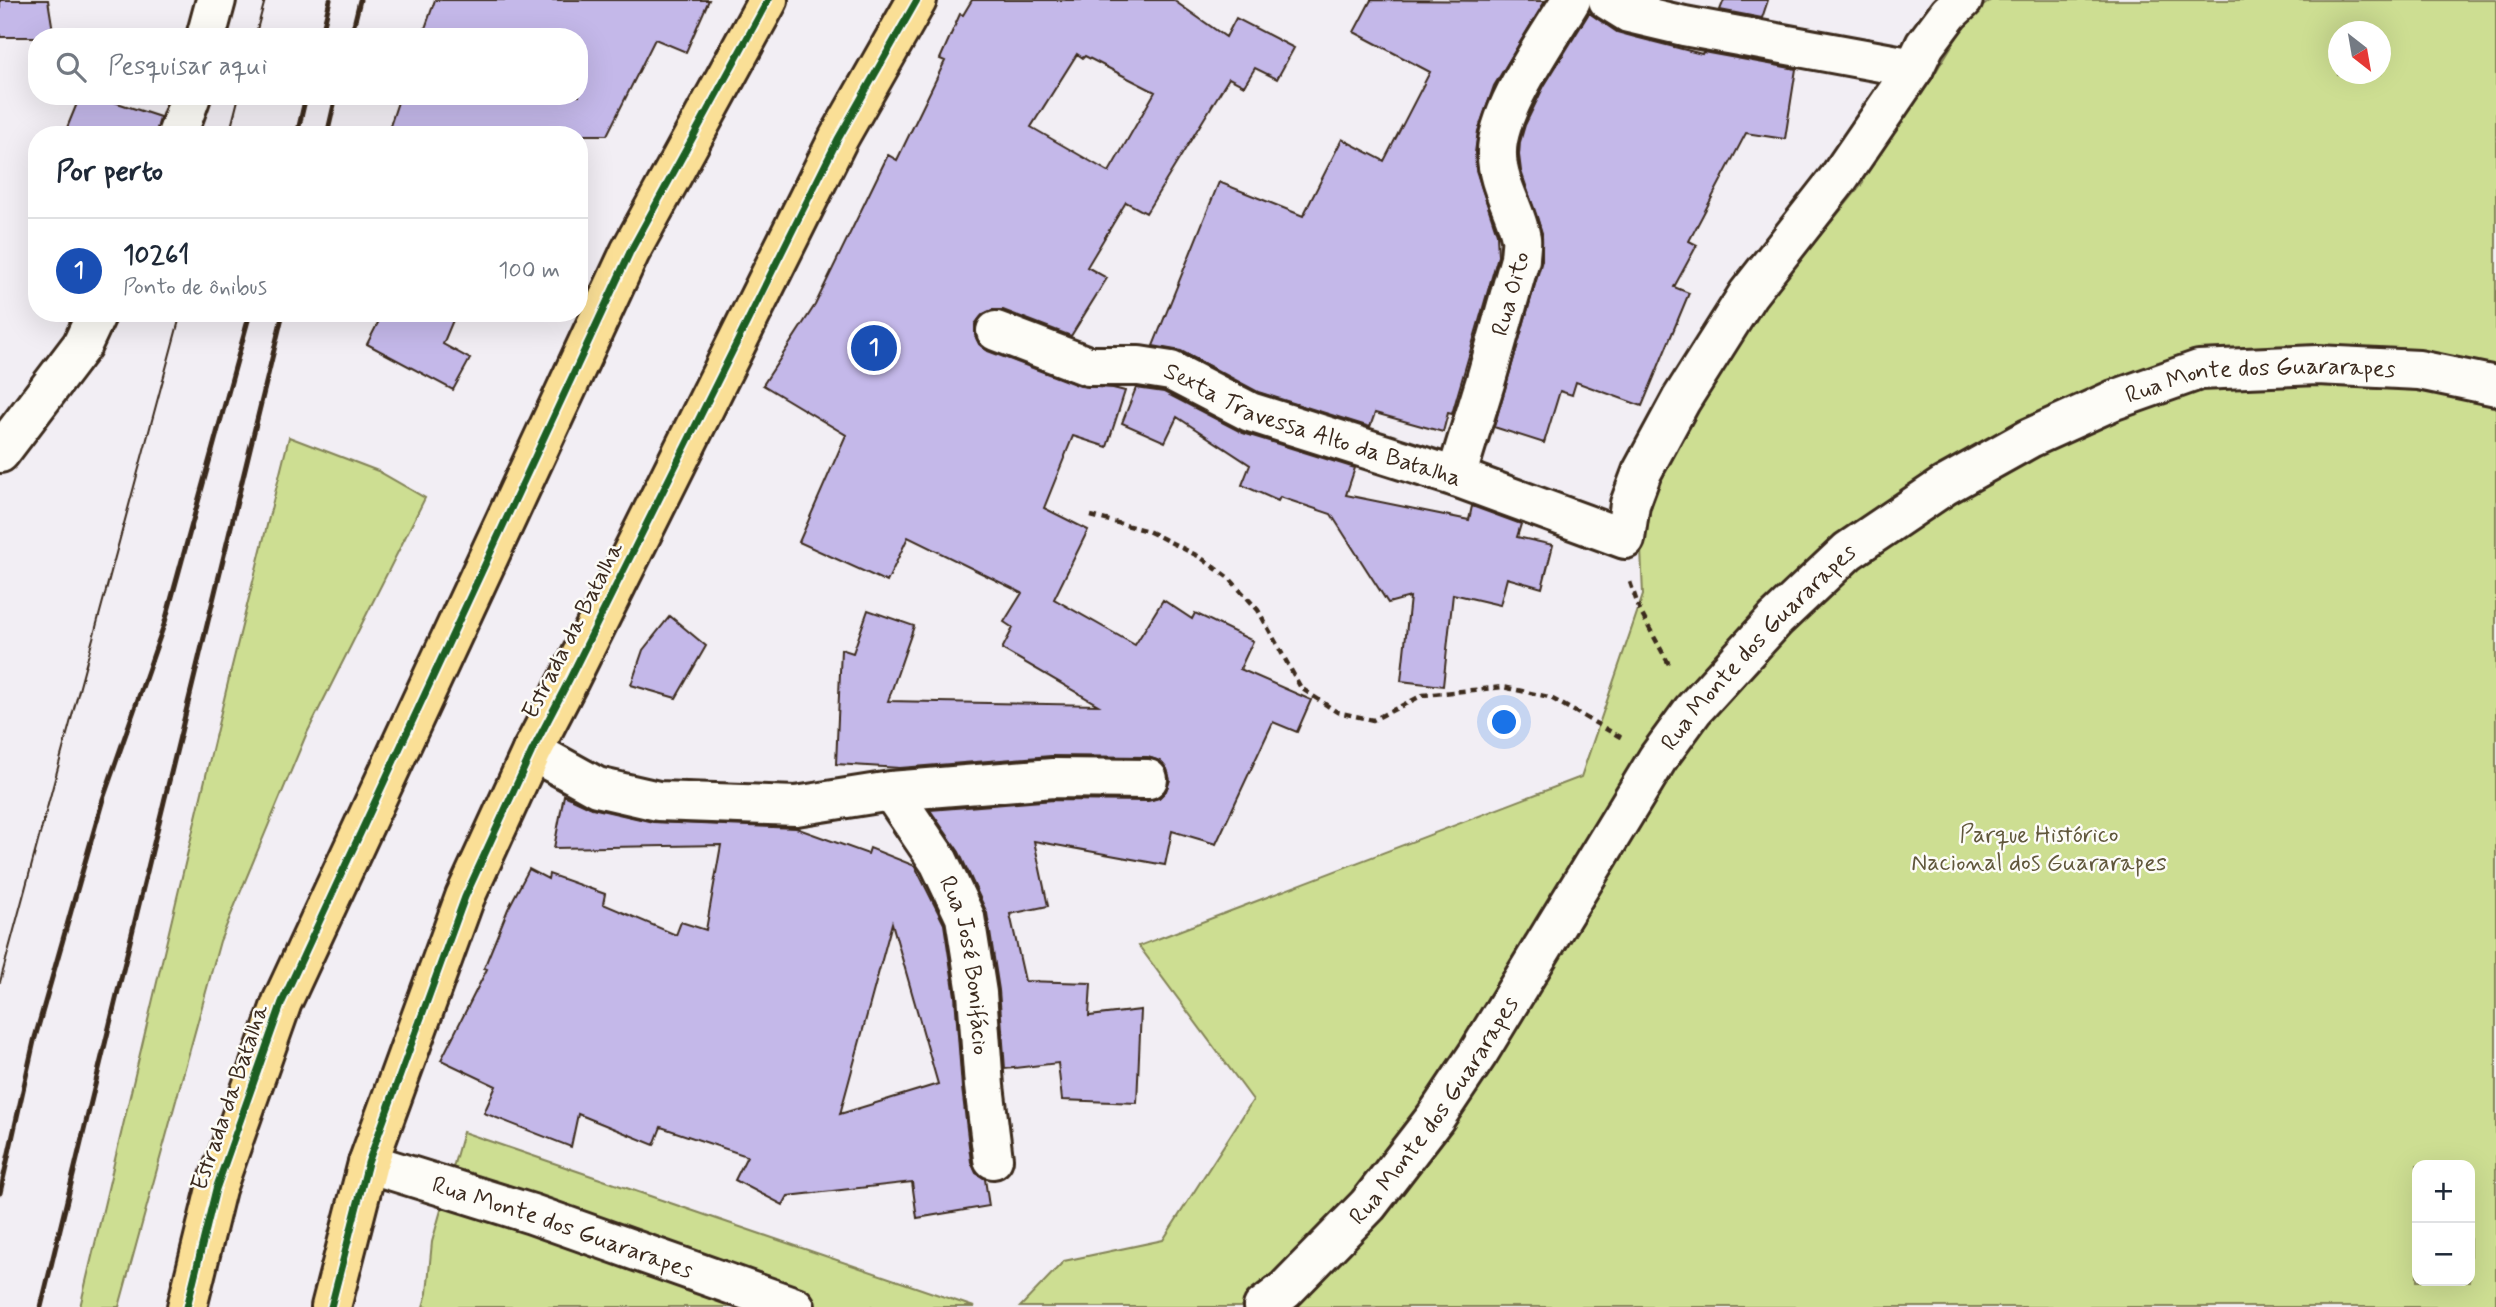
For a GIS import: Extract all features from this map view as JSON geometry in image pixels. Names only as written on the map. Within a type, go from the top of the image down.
[{"type":"highway","name":"Estrada da Batalha","points":[[187,1307],[216,1189],[282,1002],[630,252],[768,0]]},
{"type":"highway","name":"Estrada da Batalha","points":[[331,1307],[368,1163],[465,897],[532,751],[838,139],[917,0]]},
{"type":"street","points":[[208,28],[216,0]]},
{"type":"street","name":"Rua Oito","points":[[1456,477],[1520,259],[1521,239],[1496,156],[1499,130],[1516,94],[1571,0]]},
{"type":"street","points":[[1608,0],[1629,13],[1684,26],[1914,68]]},
{"type":"street","points":[[1625,539],[1630,504],[1642,472],[1681,400],[1748,294],[1838,179],[1914,68],[1925,45],[1949,13],[1963,0]]},
{"type":"street","points":[[180,126],[188,105]]},
{"type":"street","points":[[0,453],[82,345],[93,322]]},
{"type":"street","name":"Sexta Travessa Alto da Batalha","points":[[996,331],[1088,366],[1139,366],[1171,371],[1250,412],[1456,477],[1625,539]]},
{"type":"street","name":"Rua Monte dos Guararapes","points":[[1263,1307],[1285,1290],[1368,1205],[1435,1118],[1479,1052],[1658,758],[1693,710],[1776,620],[1849,551],[1944,486],[2031,438],[2114,400],[2199,370],[2317,365],[2419,370],[2496,386]]},
{"type":"street","points":[[532,751],[597,788],[659,801],[796,806],[891,791],[1054,778],[1147,779]]},
{"type":"street","name":"Rua José Bonifácio","points":[[891,791],[939,862],[965,917],[977,993],[993,1159]]},
{"type":"street","name":"Rua Monte dos Guararapes","points":[[368,1163],[532,1214],[795,1307]]},
{"type":"path","points":[[1091,516],[1149,531],[1200,556],[1230,579],[1258,610],[1301,688],[1337,712],[1373,720],[1423,695],[1503,687],[1549,697],[1658,758]]},
{"type":"path","points":[[1625,539],[1627,574],[1640,611],[1693,710]]},
{"type":"green space","name":"Parque Histórico Nacional dos Guararapes","points":[[1991,0],[2496,0],[2496,1307],[1020,1307],[1064,1261],[1163,1240],[1253,1100],[1139,946],[1581,777],[1643,595],[1641,548],[1658,481],[1741,332],[1863,183],[1867,146],[1922,94],[1970,16]]},
{"type":"green space","points":[[289,437],[378,471],[425,498],[306,735],[220,941],[119,1307],[80,1307],[230,674]]},
{"type":"green space","points":[[463,1132],[974,1307],[423,1307],[432,1242]]},
{"type":"building","points":[[0,0],[48,0],[53,28],[28,28],[28,37],[0,37]]},
{"type":"building","points":[[435,0],[709,0],[686,52],[655,39],[607,135],[588,135],[588,126],[390,126],[397,105],[588,105],[588,28],[425,28]]},
{"type":"building","points":[[972,0],[1173,0],[1226,37],[1236,18],[1294,48],[1277,79],[1255,68],[1244,86],[1229,78],[1146,213],[1126,202],[1087,267],[1107,278],[1071,336],[1003,310],[992,310],[983,314],[975,324],[975,335],[979,344],[988,351],[1080,386],[1125,391],[1107,447],[1073,436],[1044,508],[1088,530],[1054,599],[1135,645],[1163,600],[1192,619],[1195,613],[1253,641],[1240,669],[1311,700],[1297,732],[1273,722],[1216,844],[1172,831],[1165,865],[1034,841],[1048,906],[1010,914],[1025,981],[1091,983],[1089,1016],[1141,1010],[1137,1103],[1062,1100],[1058,1063],[1005,1069],[999,990],[987,913],[959,852],[930,810],[1054,800],[1148,801],[1159,798],[1166,791],[1170,780],[1167,769],[1160,761],[1148,757],[1051,756],[900,768],[836,764],[841,649],[853,653],[868,610],[914,626],[888,701],[1098,705],[1002,649],[1013,628],[1004,622],[1022,593],[908,537],[887,582],[799,542],[846,435],[763,385],[815,305],[888,155],[897,160],[945,61],[940,59],[960,14],[963,15]],"holes":[[[1077,54],[1083,58],[1085,56],[1155,92],[1109,172],[1031,127]]]},
{"type":"building","points":[[1371,0],[1545,1],[1494,86],[1478,131],[1476,170],[1497,234],[1498,256],[1452,414],[1448,413],[1443,432],[1375,413],[1370,427],[1258,392],[1181,351],[1153,346],[1219,182],[1303,216],[1342,139],[1384,161],[1430,72],[1354,32]]},
{"type":"building","points":[[1724,0],[1768,0],[1762,18],[1720,10]]},
{"type":"building","points":[[1589,13],[1617,32],[1635,37],[1702,54],[1703,52],[1796,69],[1785,139],[1746,133],[1689,241],[1697,245],[1674,287],[1689,293],[1642,406],[1576,382],[1572,395],[1560,391],[1544,443],[1494,427],[1542,260],[1542,233],[1521,171],[1520,142],[1525,125],[1544,86]]},
{"type":"building","points":[[76,105],[123,105],[160,117],[158,126],[68,126]]},
{"type":"building","points":[[378,322],[452,322],[443,344],[470,359],[453,390],[367,344]]},
{"type":"building","points":[[1136,388],[1164,392],[1243,433],[1355,468],[1346,495],[1469,520],[1472,506],[1521,524],[1517,537],[1553,545],[1542,588],[1507,578],[1500,605],[1453,594],[1443,686],[1401,681],[1410,597],[1388,603],[1331,514],[1280,497],[1278,501],[1242,485],[1250,465],[1177,417],[1165,442],[1122,423]]},
{"type":"building","points":[[670,616],[706,646],[676,698],[631,685],[643,650]]},
{"type":"building","points":[[564,795],[592,808],[653,822],[796,828],[868,854],[870,848],[915,866],[944,924],[955,996],[971,1162],[976,1173],[985,1179],[989,1206],[917,1218],[912,1182],[788,1196],[783,1205],[735,1180],[747,1156],[661,1127],[654,1145],[578,1114],[571,1147],[484,1113],[496,1086],[441,1060],[487,969],[484,968],[508,909],[529,869],[548,879],[549,874],[605,894],[603,904],[676,935],[681,922],[706,930],[721,845],[554,848]],"holes":[[[892,923],[938,1084],[840,1114]]]},
{"type":"tram line","points":[[257,28],[265,0]]},
{"type":"tram line","points":[[231,126],[237,105]]},
{"type":"tram line","points":[[0,982],[179,322]]},
{"type":"railway","points":[[323,28],[330,0]]},
{"type":"railway","points":[[353,28],[360,0]]},
{"type":"railway","points":[[299,126],[304,105]]},
{"type":"railway","points":[[329,126],[334,105]]},
{"type":"railway","points":[[0,1193],[34,1041],[103,799],[165,622],[248,322]]},
{"type":"railway","points":[[41,1307],[281,322]]},
{"type":"cycle path","points":[[187,1307],[216,1189],[282,1002],[630,252],[768,0]]},
{"type":"cycle path","points":[[331,1307],[368,1163],[465,897],[532,751],[838,139],[917,0]]},
{"type":"place","name":"10261","points":[[874,348]]}]
